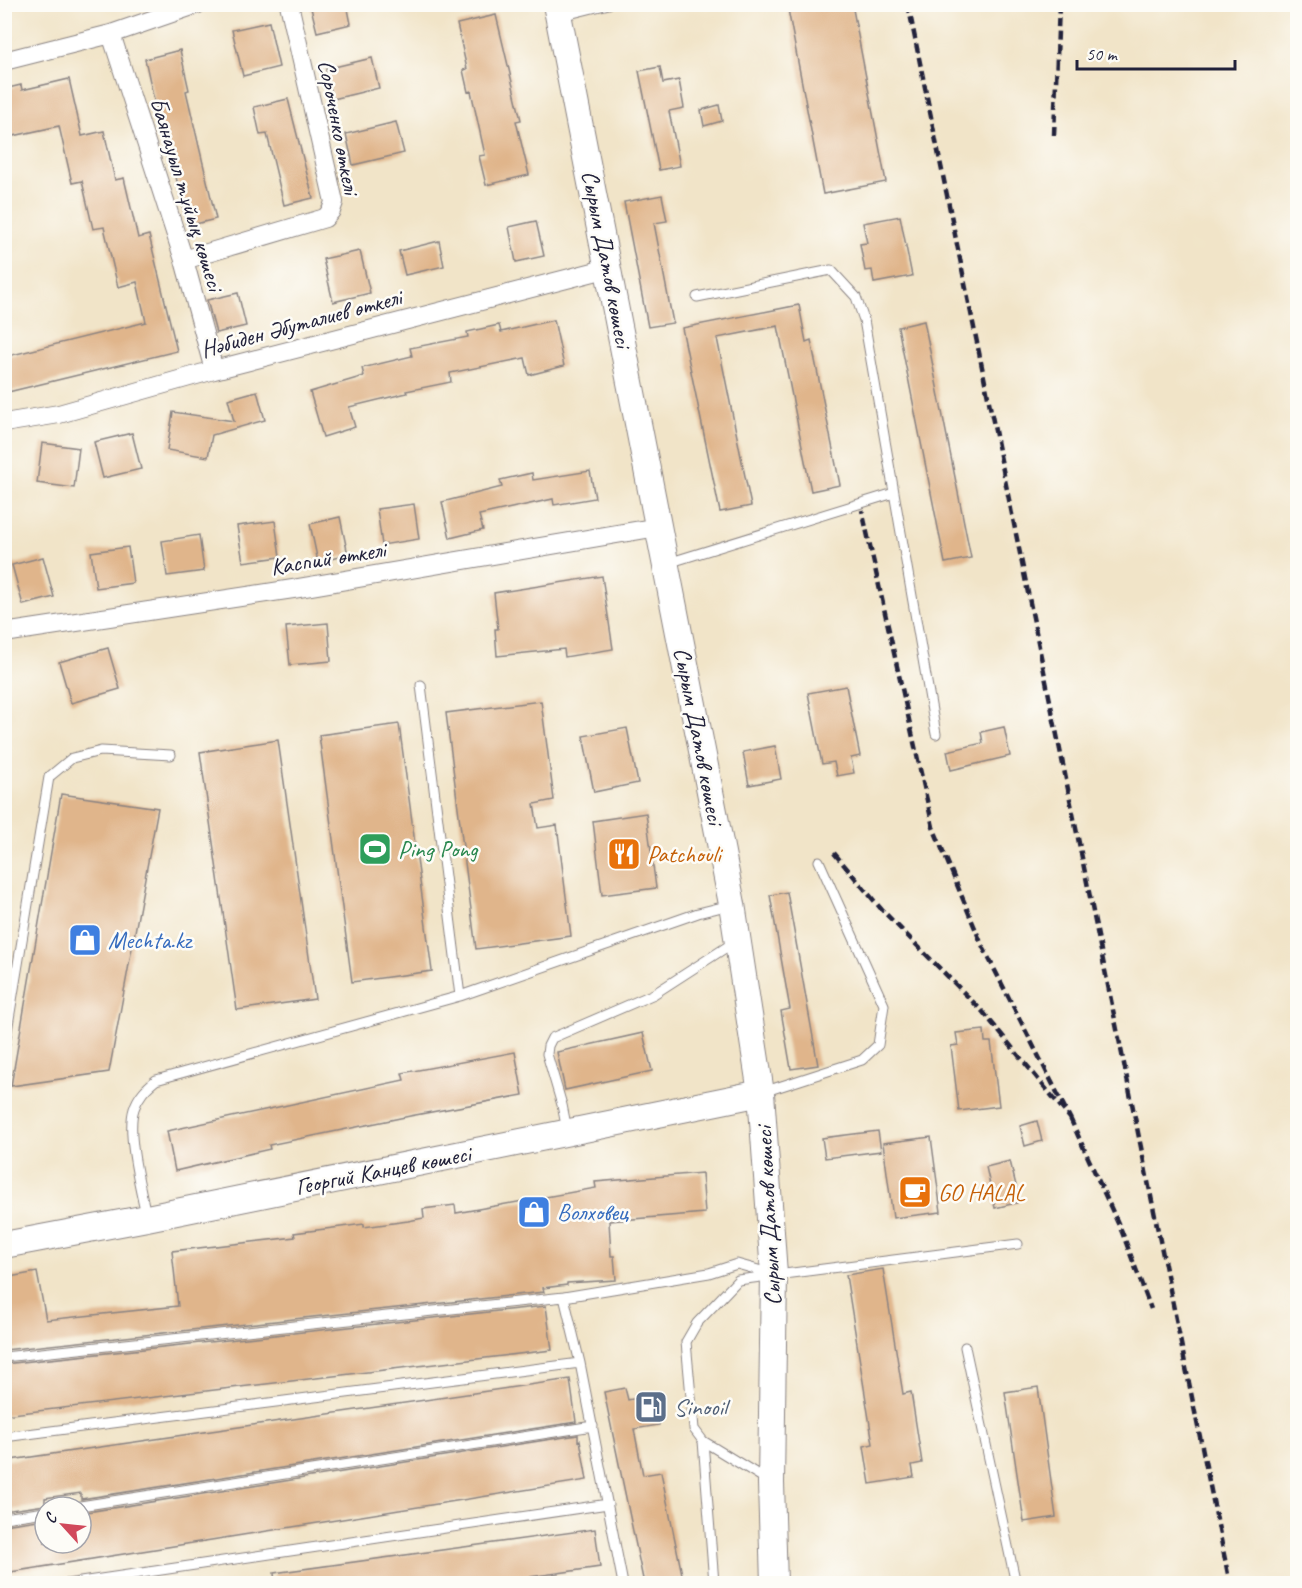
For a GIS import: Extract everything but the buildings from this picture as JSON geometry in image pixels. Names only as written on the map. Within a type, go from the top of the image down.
[{"type":"main road","name":"Сырым Датов көшесі","points":[[558,11],[732,904],[761,1093],[774,1274],[771,1483],[774,1584]]},
{"type":"main road","name":"Георгий Канцев көшесі","points":[[4,1245],[761,1093]]},
{"type":"street","points":[[4,61],[111,34],[198,4]]},
{"type":"street","name":"Сороченко өткелі","points":[[184,260],[325,218],[331,211],[334,202],[289,4]]},
{"type":"street","name":"Баянауыл тұйық көшесі","points":[[111,34],[184,260],[214,370]]},
{"type":"street","name":"Нәбиден Әбуталиев өткелі","points":[[4,423],[59,414],[214,370],[609,268]]},
{"type":"street","name":"Каспий өткелі","points":[[4,633],[293,589],[658,527]]},
{"type":"lane","points":[[558,11],[609,4]]},
{"type":"lane","points":[[697,297],[831,270],[856,297],[864,320],[936,734]]},
{"type":"lane","points":[[666,563],[894,493]]},
{"type":"lane","points":[[421,685],[460,996]]},
{"type":"lane","points":[[4,1049],[49,777],[72,758],[101,751],[171,755]]},
{"type":"lane","points":[[761,1093],[862,1060],[878,1045],[885,1005],[819,861]]},
{"type":"lane","points":[[147,1218],[131,1128],[134,1110],[142,1092],[156,1080],[460,996],[698,913],[732,904]]},
{"type":"lane","points":[[567,1132],[562,1104],[547,1054],[552,1038],[654,994],[737,940]]},
{"type":"lane","points":[[771,1483],[703,1441],[694,1429],[686,1342],[697,1323],[738,1280],[1018,1244]]},
{"type":"lane","points":[[4,1356],[564,1297],[709,1272],[737,1264],[774,1274]]},
{"type":"lane","points":[[564,1297],[593,1426],[623,1584]]},
{"type":"lane","points":[[965,1347],[1016,1584]]},
{"type":"lane","points":[[4,1437],[580,1364]]},
{"type":"lane","points":[[93,1504],[593,1426]]},
{"type":"lane","points":[[703,1441],[714,1582]]},
{"type":"lane","points":[[67,1584],[608,1504]]},
{"type":"lane","points":[[4,1518],[33,1514]]},
{"type":"railway","points":[[908,4],[1230,1584]]},
{"type":"railway","points":[[1054,135],[1059,4]]},
{"type":"railway","points":[[834,853],[882,910],[983,1012],[1070,1118],[982,945],[933,827],[862,510]]},
{"type":"railway","points":[[1070,1118],[1122,1232],[1151,1309]]},
{"type":"place","name":"Ping Pong","points":[[375,849]]},
{"type":"place","name":"Patchouli","points":[[624,854]]},
{"type":"place","name":"Mechta.kz","points":[[85,940]]},
{"type":"place","name":"GO HALAL","points":[[915,1192]]},
{"type":"place","name":"Волховец","points":[[534,1212]]},
{"type":"place","name":"Sinooil","points":[[651,1407]]}]
